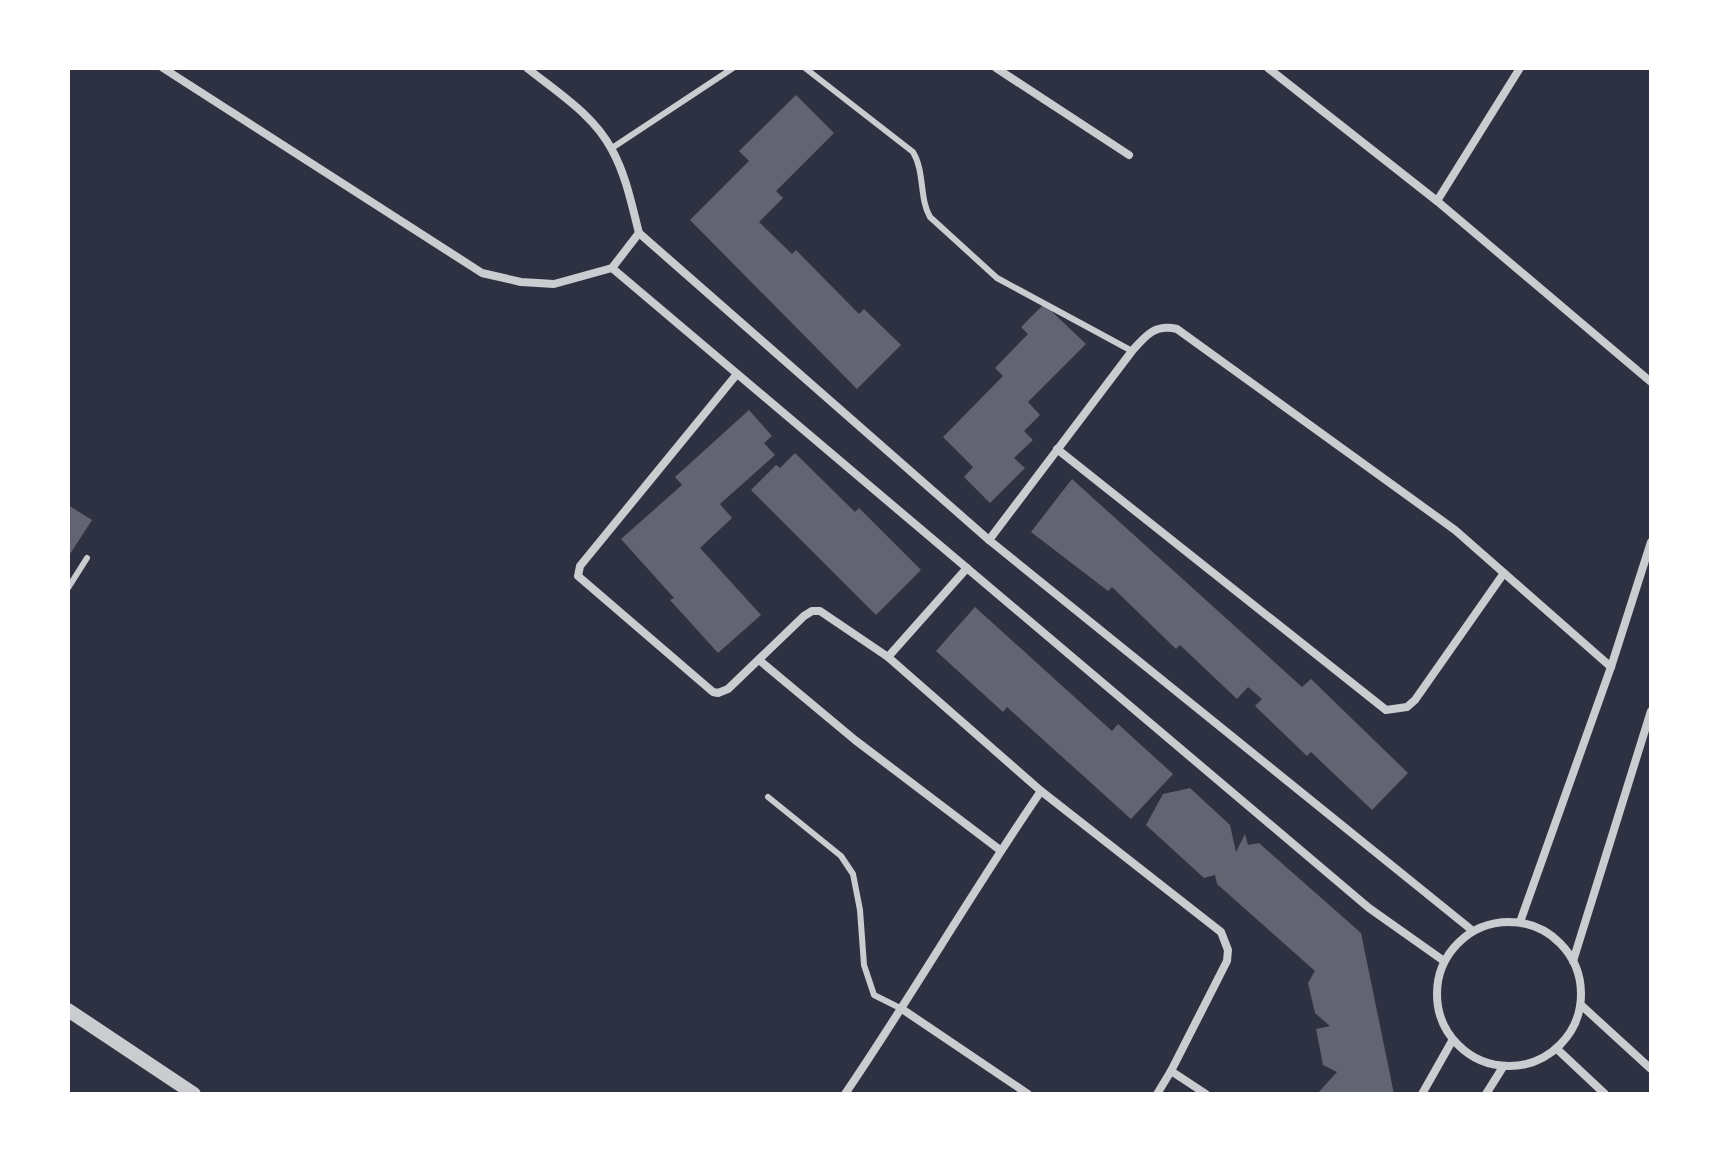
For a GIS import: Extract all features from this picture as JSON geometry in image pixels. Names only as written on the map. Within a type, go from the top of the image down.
[{"type":"street","points":[[163,68],[482,273],[521,282],[554,284],[612,268],[639,233]]},
{"type":"street","points":[[527,68],[585,114],[612,148],[639,233],[989,540],[1473,931]]},
{"type":"street","points":[[996,68],[1129,155]]},
{"type":"street","points":[[1268,68],[1437,201],[1651,382]]},
{"type":"street","points":[[1437,201],[1520,68]]},
{"type":"street","points":[[612,268],[1369,908],[1444,961]]},
{"type":"street","points":[[989,540],[1132,351],[1155,328],[1166,326],[1177,329],[1435,515],[1611,667]]},
{"type":"street","points":[[737,374],[580,566],[578,576],[713,692],[718,693],[728,689],[804,616],[820,611],[888,657],[1041,791],[1221,932],[1227,961],[1157,1094]]},
{"type":"street","points":[[1057,449],[1386,710],[1407,707],[1415,700],[1504,573]]},
{"type":"street","points":[[1520,922],[1611,667],[1651,542]]},
{"type":"street","points":[[888,657],[967,568]]},
{"type":"street","points":[[759,660],[855,740],[1000,850]]},
{"type":"street","points":[[1573,961],[1651,711]]},
{"type":"street","points":[[845,1094],[1041,791]]},
{"type":"street","points":[[1503,922],[1520,922],[1541,929],[1560,943],[1573,961],[1581,982],[1581,1005],[1573,1030],[1557,1049],[1532,1064],[1503,1067],[1475,1059],[1452,1041],[1439,1016],[1436,988],[1444,961],[1456,944],[1473,931],[1503,922]]},
{"type":"street","points":[[1581,1005],[1651,1069]]},
{"type":"street","points":[[902,1009],[1028,1094]]},
{"type":"street","points":[[68,1010],[194,1094]]},
{"type":"street","points":[[1422,1094],[1452,1041]]},
{"type":"street","points":[[1557,1049],[1605,1094]]},
{"type":"street","points":[[1486,1094],[1503,1067]]},
{"type":"street","points":[[1171,1071],[1206,1094]]},
{"type":"lane","points":[[612,148],[733,68]]},
{"type":"lane","points":[[805,68],[913,152],[930,217],[993,274],[1132,351]]},
{"type":"lane","points":[[68,588],[87,558]]},
{"type":"lane","points":[[768,797],[841,856],[853,874],[860,910],[864,965],[874,995],[902,1009]]},
{"type":"building","points":[[796,95],[834,133],[776,191],[783,198],[759,222],[792,254],[796,250],[859,314],[864,309],[901,345],[857,389],[690,220],[749,161],[739,151]]},
{"type":"building","points":[[1044,304],[1086,344],[1028,402],[1040,415],[1024,431],[1033,440],[1014,458],[1025,468],[990,503],[964,477],[973,467],[943,437],[1003,376],[995,368],[1028,334],[1021,327]]},
{"type":"building","points":[[749,410],[772,436],[764,443],[775,455],[720,504],[732,518],[700,548],[761,615],[718,653],[621,539],[682,485],[675,477]]},
{"type":"building","points":[[795,453],[855,512],[859,508],[921,570],[876,615],[751,490],[776,465],[780,468]]},
{"type":"building","points":[[1072,479],[1302,687],[1311,679],[1408,773],[1372,810],[1311,752],[1307,756],[1255,706],[1262,699],[1248,687],[1237,699],[1180,645],[1176,649],[1112,587],[1108,591],[1031,532]]},
{"type":"building","points":[[68,505],[92,520],[68,557]]},
{"type":"building","points":[[975,607],[1112,731],[1118,724],[1173,774],[1131,819],[1007,707],[1003,712],[936,651]]},
{"type":"building","points":[[1190,788],[1230,825],[1236,852],[1245,834],[1248,845],[1259,843],[1361,933],[1394,1094],[1317,1094],[1337,1072],[1323,1065],[1316,1029],[1330,1026],[1315,1013],[1308,983],[1315,971],[1217,884],[1215,875],[1204,878],[1146,825],[1163,794]]}]
